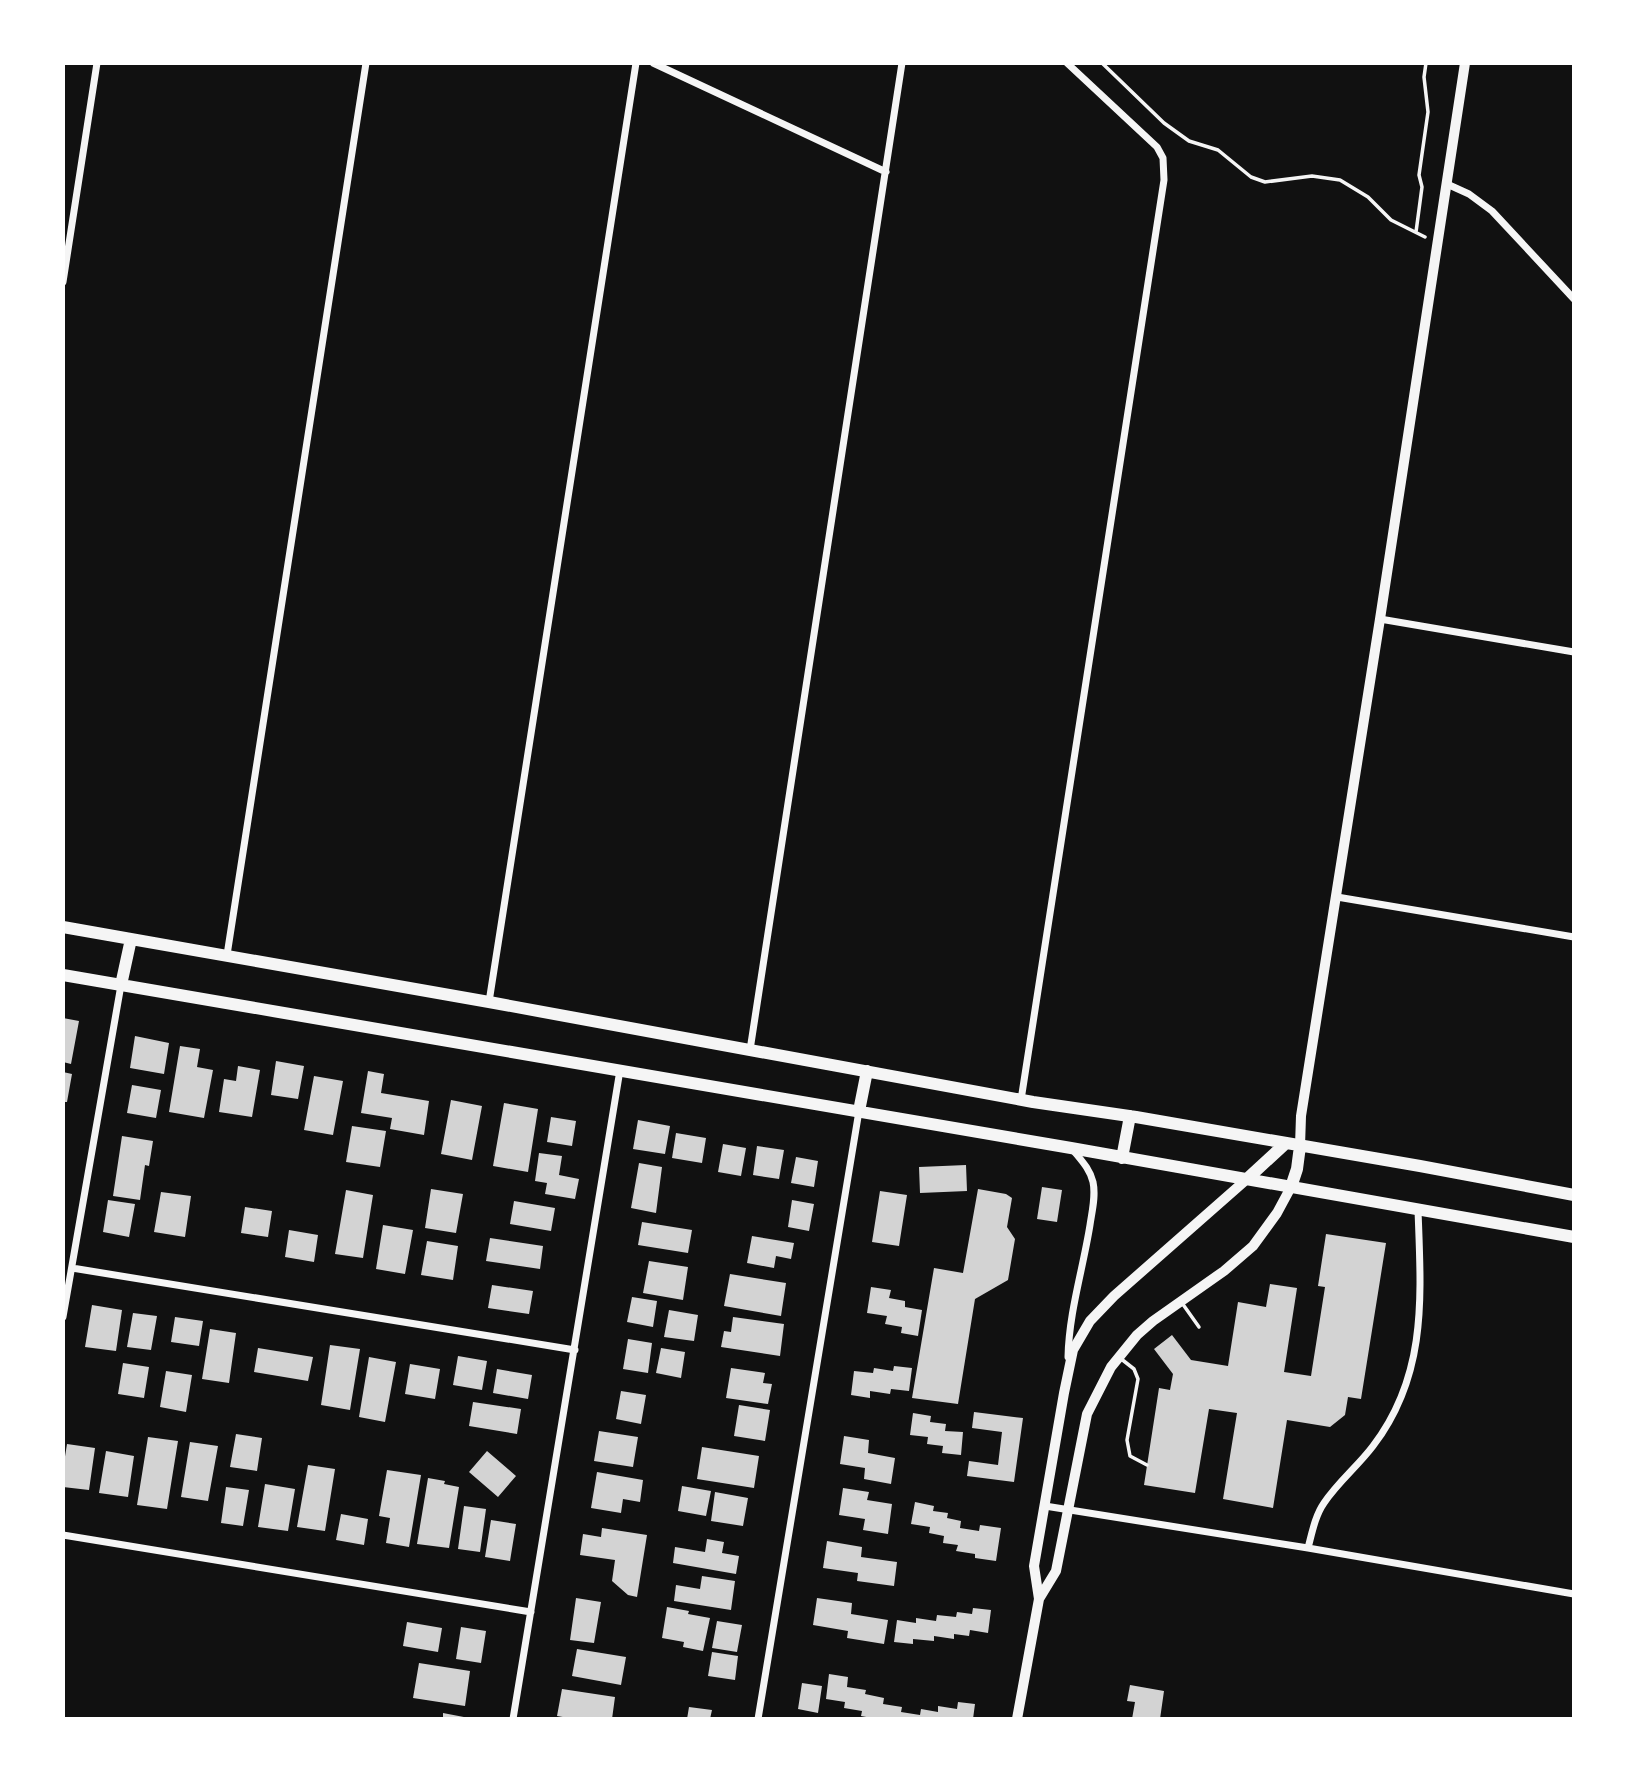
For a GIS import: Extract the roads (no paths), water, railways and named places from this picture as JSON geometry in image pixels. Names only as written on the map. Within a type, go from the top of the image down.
[{"type":"main road","points":[[1039,1599],[1056,1571],[1087,1414],[1104,1379],[1119,1356],[1145,1328],[1224,1271],[1253,1245],[1277,1213],[1291,1187],[1297,1168],[1300,1123],[1465,63]]},
{"type":"main road","points":[[63,927],[1021,1100],[1129,1116],[1574,1195]]},
{"type":"main road","points":[[121,985],[131,939]]},
{"type":"main road","points":[[63,975],[1574,1237]]},
{"type":"main road","points":[[859,1111],[867,1071]]},
{"type":"main road","points":[[1122,1158],[1129,1116]]},
{"type":"main road","points":[[1017,1719],[1039,1599],[1034,1566],[1067,1375],[1075,1347],[1097,1313],[1126,1284],[1247,1180],[1286,1143],[1300,1123]]},
{"type":"street","points":[[63,282],[97,63]]},
{"type":"street","points":[[227,955],[366,63]]},
{"type":"street","points":[[489,1002],[636,63]]},
{"type":"street","points":[[653,63],[886,172]]},
{"type":"street","points":[[750,1050],[902,63]]},
{"type":"street","points":[[1021,1100],[1164,180],[1163,158],[1157,147],[1067,63]]},
{"type":"street","points":[[1447,184],[1469,194],[1492,211],[1574,299]]},
{"type":"street","points":[[1380,619],[1574,652]]},
{"type":"street","points":[[1337,897],[1574,937]]},
{"type":"street","points":[[63,1317],[121,985]]},
{"type":"street","points":[[513,1719],[620,1070]]},
{"type":"street","points":[[758,1719],[859,1111]]},
{"type":"street","points":[[1067,1375],[1070,1324],[1094,1198],[1091,1176],[1071,1148]]},
{"type":"street","points":[[1308,1548],[1313,1527],[1324,1504],[1374,1445],[1399,1404],[1418,1336],[1418,1210]]},
{"type":"street","points":[[72,1268],[575,1350]]},
{"type":"street","points":[[1045,1506],[1574,1594]]},
{"type":"street","points":[[63,1535],[531,1612]]},
{"type":"lane","points":[[1181,1300],[1199,1327]]},
{"type":"lane","points":[[1119,1356],[1134,1369],[1138,1378],[1127,1440],[1130,1457],[1147,1465]]}]
